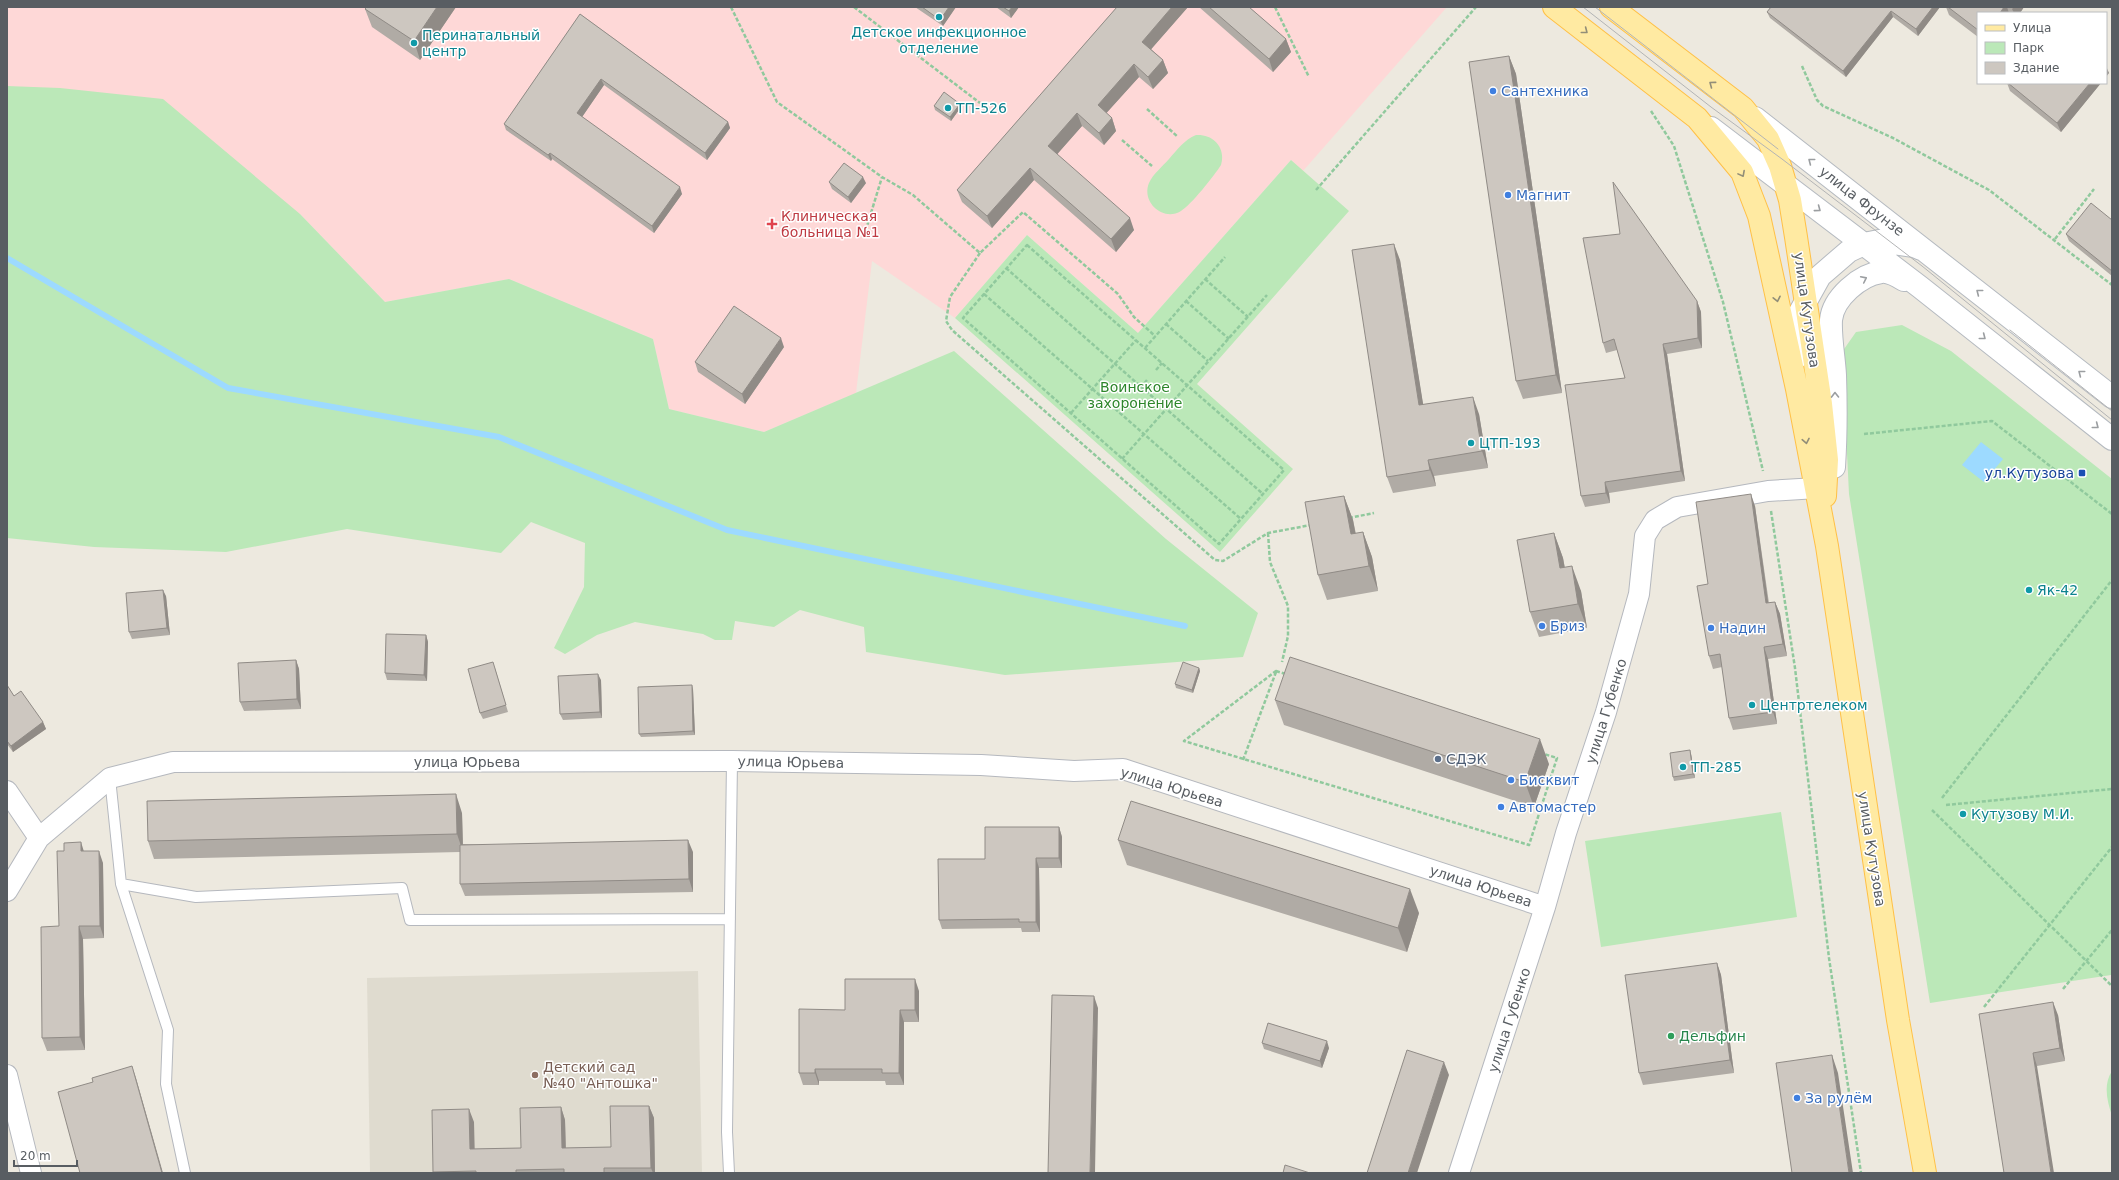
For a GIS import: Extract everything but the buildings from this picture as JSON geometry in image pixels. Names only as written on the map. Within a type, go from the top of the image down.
[{"type":"main road","points":[[1554,7],[1920,287],[2112,439]]},
{"type":"main road","name":"улица Фрунзе","points":[[1611,7],[1743,108],[2112,397]]},
{"type":"main road","name":"улица Кутузова","points":[[1743,108],[1768,138],[1780,166],[1790,200],[1827,460],[1825,535]]},
{"type":"main road","name":"улица Кутузова","points":[[1698,118],[1742,172],[1759,216],[1797,389],[1825,535],[1898,1020],[1925,1173]]},
{"type":"main road","points":[[1797,389],[1794,321],[1820,276],[1849,251],[1864,244],[1879,241],[1914,246],[1930,254]]},
{"type":"main road","points":[[1825,535],[1836,440],[1835,376],[1831,319],[1836,306],[1850,286],[1867,277],[1883,272],[1920,287]]},
{"type":"street","name":"улица Губенко","points":[[1459,1173],[1545,907],[1566,832],[1595,748],[1637,602],[1645,536],[1655,520],[1677,508],[1768,491],[1817,488]]},
{"type":"street","name":"улица Юрьева","points":[[7,891],[40,838],[110,778],[173,762],[732,761],[981,765],[1074,771],[1123,770],[1545,907]]},
{"type":"street","points":[[7,791],[40,838]]},
{"type":"street","points":[[7,1075],[30,1173]]},
{"type":"lane","points":[[730,1173],[727,1132],[732,761]]},
{"type":"lane","points":[[110,778],[121,884],[168,1030],[166,1084],[184,1173]]},
{"type":"lane","points":[[121,884],[196,897],[402,888],[410,920],[730,919]]},
{"type":"path","points":[[731,7],[777,102],[882,177],[913,195],[980,253]]},
{"type":"path","points":[[854,7],[980,103]]},
{"type":"path","points":[[1275,7],[1309,77]]},
{"type":"path","points":[[1316,190],[1476,7]]},
{"type":"path","points":[[1802,66],[1817,100],[1823,106],[1893,138],[1989,190],[2112,285]]},
{"type":"path","points":[[1147,109],[1178,137]]},
{"type":"path","points":[[1650,110],[1674,146],[1723,302],[1768,491],[1795,668],[1829,958],[1861,1173]]},
{"type":"path","points":[[1122,140],[1152,166]]},
{"type":"path","points":[[864,236],[882,177]]},
{"type":"path","points":[[2054,239],[2094,189]]},
{"type":"path","points":[[1155,336],[1134,317],[1118,294],[1023,212],[980,253],[950,297],[946,321],[952,330],[1215,560],[1223,561],[1268,533],[1313,525]]},
{"type":"path","points":[[1027,245],[1284,470],[1219,544],[962,318],[984,294],[1027,245]]},
{"type":"path","points":[[1145,348],[1225,257]]},
{"type":"path","points":[[1006,268],[1263,494]]},
{"type":"path","points":[[1205,279],[1248,317]]},
{"type":"path","points":[[984,294],[1241,519]]},
{"type":"path","points":[[1122,459],[1267,295]]},
{"type":"path","points":[[1186,301],[1229,339]]},
{"type":"path","points":[[1166,324],[1208,361]]},
{"type":"path","points":[[1071,413],[1136,340]]},
{"type":"path","points":[[1156,370],[1162,363]]},
{"type":"path","points":[[1141,387],[1147,380]]},
{"type":"path","points":[[1864,434],[1992,421],[2112,514]]},
{"type":"path","points":[[1344,519],[1374,513]]},
{"type":"path","points":[[1268,533],[1270,562],[1288,606],[1288,636],[1282,662]]},
{"type":"path","points":[[1942,798],[2112,580]]},
{"type":"path","points":[[1243,760],[1276,671]]},
{"type":"path","points":[[1276,671],[1557,758],[1529,845],[1184,741],[1276,671]]},
{"type":"path","points":[[1946,805],[2112,790]]},
{"type":"path","points":[[1932,810],[2112,986]]},
{"type":"path","points":[[1984,1007],[2112,847]]},
{"type":"path","points":[[2063,989],[2112,930]]},
{"type":"shaded area","name":"Клиническая больница №1","points":[[8,7],[1447,7],[1303,171],[1291,160],[1138,333],[1027,235],[955,318],[872,261],[856,393],[764,432],[669,409],[653,339],[509,279],[385,302],[300,214],[7,87]]},
{"type":"shaded area","name":"Детский сад №40 \"Антошка\"","points":[[698,971],[702,1173],[370,1173],[367,978]]},
{"type":"green space","points":[[7,86],[60,88],[163,99],[300,214],[385,302],[509,279],[653,339],[669,409],[764,432],[954,351],[1166,539],[1258,613],[1243,657],[1005,675],[866,652],[864,627],[800,610],[774,627],[735,621],[732,640],[715,640],[703,634],[635,622],[597,635],[565,654],[554,648],[584,587],[585,543],[531,522],[501,553],[347,529],[226,552],[94,547],[7,538]]},
{"type":"green space","points":[[1196,135],[1208,137],[1217,143],[1222,153],[1221,165],[1202,190],[1185,208],[1174,214],[1161,212],[1155,208],[1148,197],[1147,190],[1149,183],[1155,174],[1181,146]]},
{"type":"green space","name":"Воинское захоронение","points":[[1291,160],[1349,211],[1197,384],[1293,469],[1220,552],[955,318],[1027,235],[1138,333]]},
{"type":"green space","points":[[1902,325],[1951,351],[2112,479],[2111,975],[1930,1003],[1849,494],[1842,352],[1856,332]]},
{"type":"green space","points":[[1781,812],[1797,917],[1601,947],[1585,841]]},
{"type":"green space","points":[[2112,1071],[2112,1116],[2107,1098],[2107,1087],[2109,1076]]},
{"type":"water","points":[[1981,442],[2003,459],[1984,482],[1962,465]]},
{"type":"waterway","points":[[7,258],[228,388],[499,437],[727,530],[1185,626]]},
{"type":"tram line","points":[[1583,7],[1711,107],[1922,266],[2112,420]]},
{"type":"tram line","points":[[1595,7],[1778,149]]},
{"type":"tram line","points":[[2010,330],[2112,411]]},
{"type":"place","name":"Детское инфекционное отделение","points":[[939,17]]},
{"type":"place","name":"Перинатальный центр","points":[[414,43]]},
{"type":"place","name":"Сантехника","points":[[1493,91]]},
{"type":"place","name":"ТП-526","points":[[948,108]]},
{"type":"place","name":"Магнит","points":[[1508,195]]},
{"type":"place","name":"Клиническая больница №1","points":[[772,224]]},
{"type":"place","name":"ЦТП-193","points":[[1471,443]]},
{"type":"place","name":"ул.Кутузова","points":[[2082,473]]},
{"type":"place","name":"Як-42","points":[[2029,590]]},
{"type":"place","name":"Бриз","points":[[1542,626]]},
{"type":"place","name":"Надин","points":[[1711,628]]},
{"type":"place","name":"Центртелеком","points":[[1752,705]]},
{"type":"place","name":"СДЭК","points":[[1438,759]]},
{"type":"place","name":"ТП-285","points":[[1683,767]]},
{"type":"place","name":"Бисквит","points":[[1511,780]]},
{"type":"place","name":"Автомастер","points":[[1501,807]]},
{"type":"place","name":"Кутузову М.И.","points":[[1963,814]]},
{"type":"place","name":"Дельфин","points":[[1671,1036]]},
{"type":"place","name":"Детский сад №40 \"Антошка\"","points":[[535,1075]]},
{"type":"place","name":"За рулём","points":[[1797,1098]]}]
